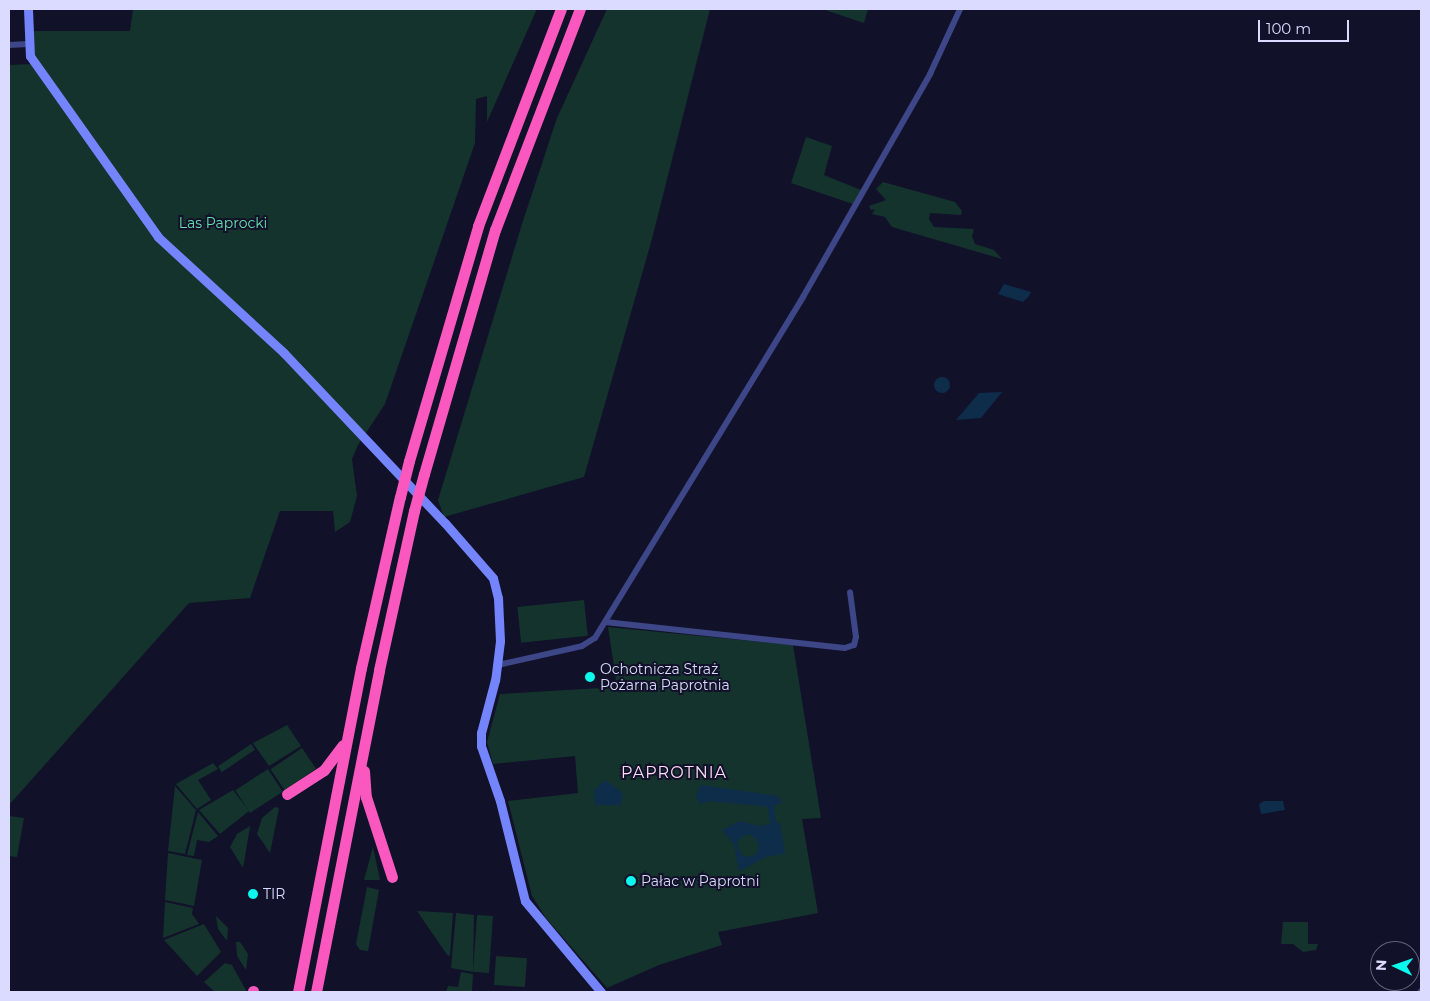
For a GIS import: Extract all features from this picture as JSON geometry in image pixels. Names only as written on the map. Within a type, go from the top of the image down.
[{"type":"highway","points":[[298,992],[348,737],[409,461],[478,226],[561,9]]},
{"type":"highway","points":[[316,992],[366,734],[414,511],[495,230],[580,9]]},
{"type":"highway","points":[[366,734],[366,797],[392,877]]},
{"type":"highway","points":[[287,794],[324,770],[348,737]]},
{"type":"street","points":[[28,9],[30,56],[158,237],[284,354],[489,573],[498,598],[498,665],[482,726],[481,746],[500,801],[525,901],[601,992]]},
{"type":"street","points":[[498,665],[582,646],[595,638],[878,168],[930,74],[960,9]]},
{"type":"street","points":[[9,45],[28,44]]},
{"type":"street","points":[[606,622],[845,648],[854,645],[856,637],[850,592]]},
{"type":"green space","name":"Las Paprocki","points":[[133,9],[537,9],[487,122],[487,96],[476,99],[475,143],[385,404],[358,445],[352,459],[357,496],[350,522],[335,532],[333,511],[280,511],[250,598],[189,603],[9,805],[9,65],[34,64],[34,31],[130,31]]},
{"type":"green space","points":[[607,9],[710,9],[652,239],[584,477],[444,517],[438,500],[522,224],[557,118]]},
{"type":"green space","points":[[822,9],[868,9],[864,23]]},
{"type":"green space","points":[[806,137],[832,146],[824,175],[861,190],[853,204],[791,183]]},
{"type":"green space","points":[[883,182],[955,202],[962,211],[961,215],[930,213],[929,219],[934,227],[974,229],[972,236],[975,244],[994,250],[1002,259],[892,227],[885,217],[872,214],[875,209],[871,210],[869,206],[886,200],[876,189]]},
{"type":"green space","points":[[584,600],[588,636],[521,643],[517,607]]},
{"type":"green space","points":[[608,627],[793,645],[821,818],[802,819],[818,913],[718,932],[722,945],[659,965],[607,988],[546,918],[532,896],[508,801],[578,793],[575,756],[493,764],[487,742],[500,694],[617,687]]},
{"type":"green space","points":[[287,725],[301,746],[269,766],[253,743]]},
{"type":"green space","points":[[251,744],[255,750],[222,772],[218,766]]},
{"type":"green space","points":[[302,748],[316,769],[284,790],[270,769]]},
{"type":"green space","points":[[213,763],[218,769],[198,780],[211,800],[197,809],[176,784]]},
{"type":"green space","points":[[268,769],[283,792],[250,813],[235,790]]},
{"type":"green space","points":[[175,786],[196,810],[185,854],[168,851]]},
{"type":"green space","points":[[233,790],[249,811],[220,834],[199,810]]},
{"type":"green space","points":[[275,807],[279,808],[270,853],[257,834],[262,818]]},
{"type":"green space","points":[[198,812],[218,836],[209,842],[197,840],[194,856],[187,855]]},
{"type":"green space","points":[[9,816],[24,818],[17,857],[9,856]]},
{"type":"green space","points":[[250,826],[243,868],[230,847],[237,834]]},
{"type":"green space","points":[[373,847],[380,880],[364,880]]},
{"type":"green space","points":[[168,853],[202,860],[194,906],[165,900]]},
{"type":"green space","points":[[367,887],[379,890],[368,951],[360,950],[356,944]]},
{"type":"green space","points":[[165,902],[193,908],[192,914],[199,924],[163,938]]},
{"type":"green space","points":[[417,911],[453,913],[450,955],[448,956]]},
{"type":"green space","points":[[456,913],[474,915],[473,972],[451,968]]},
{"type":"green space","points":[[477,915],[493,916],[489,973],[473,972]]},
{"type":"green space","points":[[216,916],[228,928],[227,941],[218,929]]},
{"type":"green space","points":[[1283,922],[1308,922],[1308,944],[1318,944],[1316,950],[1303,952],[1293,944],[1281,944]]},
{"type":"green space","points":[[204,924],[221,952],[197,976],[164,940]]},
{"type":"green space","points":[[236,942],[240,942],[248,954],[246,970],[237,956]]},
{"type":"green space","points":[[496,956],[527,958],[525,987],[494,985]]},
{"type":"green space","points":[[225,963],[232,965],[247,992],[215,992],[204,982]]},
{"type":"green space","points":[[461,972],[473,974],[472,992],[446,992],[448,986],[458,987]]},
{"type":"water","points":[[1004,284],[1031,292],[1023,302],[998,294]]},
{"type":"water","points":[[942,377],[948,379],[950,385],[948,391],[942,393],[936,391],[934,385],[936,379]]},
{"type":"water","points":[[1002,392],[981,418],[956,420],[979,393]]},
{"type":"water","points":[[605,780],[623,793],[621,805],[595,805],[594,790]]},
{"type":"water","points":[[701,785],[778,796],[782,803],[771,807],[708,801],[700,804],[696,795]]},
{"type":"water","points":[[1264,801],[1283,801],[1285,810],[1261,814],[1259,804]]},
{"type":"water","points":[[739,821],[758,826],[780,822],[785,853],[766,857],[739,871],[734,844],[722,830]],"holes":[[[745,835],[752,835],[759,844],[756,854],[749,857],[742,855],[737,847],[739,839]]]},
{"type":"waterway","points":[[771,807],[773,824]]},
{"type":"place","name":"Ochotnicza Straż Pożarna Paprotnia","points":[[590,677]]},
{"type":"place","name":"Pałac w Paprotni","points":[[631,881]]},
{"type":"place","name":"TIR","points":[[253,894]]},
{"type":"district","name":"PAPROTNIA","points":[[674,773]]}]
